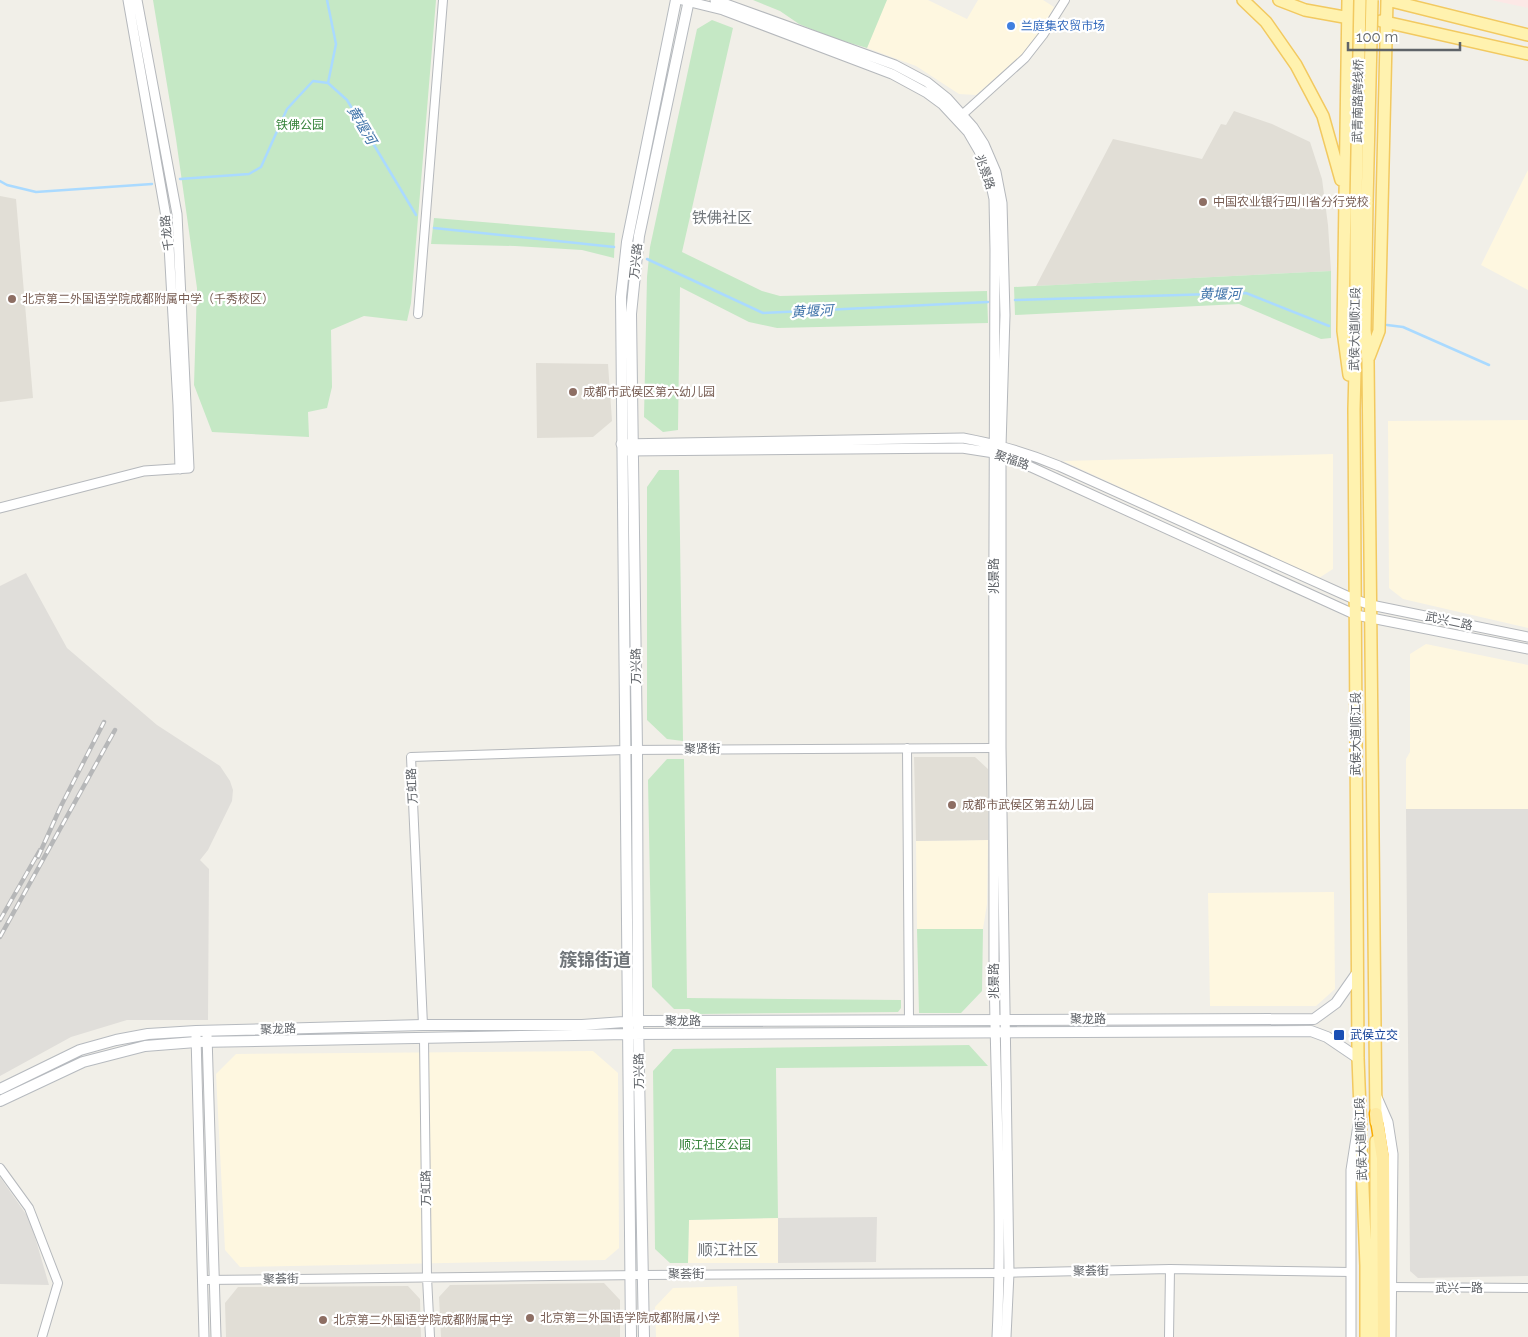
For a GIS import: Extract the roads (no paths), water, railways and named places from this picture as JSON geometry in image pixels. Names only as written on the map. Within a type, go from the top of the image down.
[{"type":"highway","points":[[1376,1114],[1383,1158],[1375,1265],[1384,1337]]},
{"type":"main road","points":[[631,1337],[621,297],[623,268],[629,233],[676,0]]},
{"type":"main road","name":"万兴路","points":[[644,1337],[638,1021],[637,750],[631,314],[639,236],[687,0]]},
{"type":"main road","points":[[1244,0],[1266,22],[1296,64],[1323,116],[1344,191]]},
{"type":"main road","points":[[1279,0],[1305,10],[1348,18],[1386,21],[1528,54]]},
{"type":"main road","points":[[1348,0],[1343,331],[1354,409]]},
{"type":"main road","name":"武青南路跨线桥","points":[[1360,0],[1361,202]]},
{"type":"main road","name":"武青南路跨线桥","points":[[1361,202],[1372,0]]},
{"type":"main road","points":[[1368,361],[1379,331],[1387,0],[1528,34]]},
{"type":"main road","name":"武侯大道顺江段","points":[[1361,202],[1365,330],[1368,361],[1376,1114]]},
{"type":"main road","name":"武侯大道顺江段","points":[[1361,202],[1354,409],[1358,1058],[1360,1118],[1375,1265]]},
{"type":"main road","points":[[1356,703],[1371,701]]},
{"type":"main road","name":"聚龙路","points":[[0,1089],[80,1050],[148,1034],[423,1025],[582,1025],[638,1021],[1314,1019],[1336,1003],[1357,973]]},
{"type":"main road","name":"聚龙路","points":[[0,1101],[83,1062],[145,1046],[201,1042],[627,1034],[1311,1031],[1327,1037],[1358,1058]]},
{"type":"main road","points":[[1366,1337],[1375,1265]]},
{"type":"main road","points":[[1375,1265],[1376,1337]]},
{"type":"street","name":"千龙路","points":[[128,0],[168,228],[178,404],[184,469]]},
{"type":"street","name":"千龙路","points":[[136,0],[177,214],[184,469]]},
{"type":"street","points":[[418,314],[443,0]]},
{"type":"street","name":"兆景路","points":[[687,0],[723,10],[892,74],[934,99],[968,132],[979,151],[989,176],[994,199],[998,450],[1001,747],[1000,1032],[1006,1337]]},
{"type":"street","name":"兆景路","points":[[714,0],[895,65],[927,82],[947,98],[962,115],[984,144],[996,172],[1002,203],[1005,314],[998,450],[993,748],[1000,1020]]},
{"type":"street","points":[[962,115],[1025,58],[1044,34],[1065,0]]},
{"type":"street","name":"聚福路","points":[[621,447],[962,448],[998,450],[1356,615],[1528,649]]},
{"type":"street","name":"武兴二路","points":[[998,450],[1034,456],[1059,466],[1370,605],[1528,637]]},
{"type":"street","points":[[0,508],[144,471],[184,469]]},
{"type":"street","points":[[908,748],[909,1020]]},
{"type":"street","name":"聚贤街","points":[[411,757],[625,750],[993,748]]},
{"type":"street","name":"万虹路","points":[[411,757],[423,1025]]},
{"type":"street","points":[[196,1031],[201,1042],[216,1337]]},
{"type":"street","points":[[204,1337],[201,1042],[207,1031]]},
{"type":"street","name":"万虹路","points":[[424,1038],[427,1277],[430,1337]]},
{"type":"street","points":[[1376,1095],[1388,1122],[1393,1154],[1391,1337]]},
{"type":"street","points":[[1351,1337],[1351,1170],[1356,1131],[1360,1118]]},
{"type":"street","points":[[0,1168],[29,1208],[58,1283],[42,1337]]},
{"type":"street","points":[[1169,1337],[1170,1270]]},
{"type":"street","name":"聚荟街","points":[[203,1280],[1170,1270],[1351,1272]]},
{"type":"street","name":"兆景路","points":[[997,1337],[1005,1273]]},
{"type":"street","name":"武兴一路","points":[[1391,1287],[1528,1288]]},
{"type":"waterway","points":[[327,0],[336,44],[328,83]]},
{"type":"waterway","name":"黄堰河","points":[[180,179],[249,174],[261,167],[287,109],[313,81],[328,83],[347,100],[416,215]]},
{"type":"waterway","name":"黄堰河","points":[[0,181],[7,185],[36,192],[152,184]]},
{"type":"waterway","name":"黄堰河","points":[[434,228],[614,247]]},
{"type":"waterway","name":"黄堰河","points":[[647,259],[763,313],[988,302]]},
{"type":"waterway","name":"黄堰河","points":[[1015,300],[1246,293],[1329,326]]},
{"type":"waterway","name":"黄堰河","points":[[1387,325],[1403,327],[1489,365]]},
{"type":"railway","points":[[38,857],[61,806],[104,722]]},
{"type":"railway","points":[[0,937],[115,730]]},
{"type":"railway","points":[[0,920],[40,850]]},
{"type":"place","name":"兰庭集农贸市场","points":[[1011,26]]},
{"type":"place","name":"中国农业银行四川省分行党校","points":[[1203,202]]},
{"type":"place","name":"北京第二外国语学院成都附属中学（千秀校区）","points":[[12,299]]},
{"type":"place","name":"成都市武侯区第六幼儿园","points":[[573,392]]},
{"type":"place","name":"成都市武侯区第五幼儿园","points":[[952,805]]},
{"type":"place","name":"武侯立交","points":[[1339,1035]]},
{"type":"place","name":"北京第二外国语学院成都附属小学","points":[[530,1318]]},
{"type":"place","name":"北京第二外国语学院成都附属中学","points":[[323,1320]]},
{"type":"district","name":"铁佛社区","points":[[722,218]]},
{"type":"district","name":"簇锦街道","points":[[595,959]]},
{"type":"district","name":"顺江社区","points":[[728,1250]]},
{"type":"park label","name":"铁佛公园","points":[[300,125]]},
{"type":"park label","name":"顺江社区公园","points":[[715,1145]]}]
